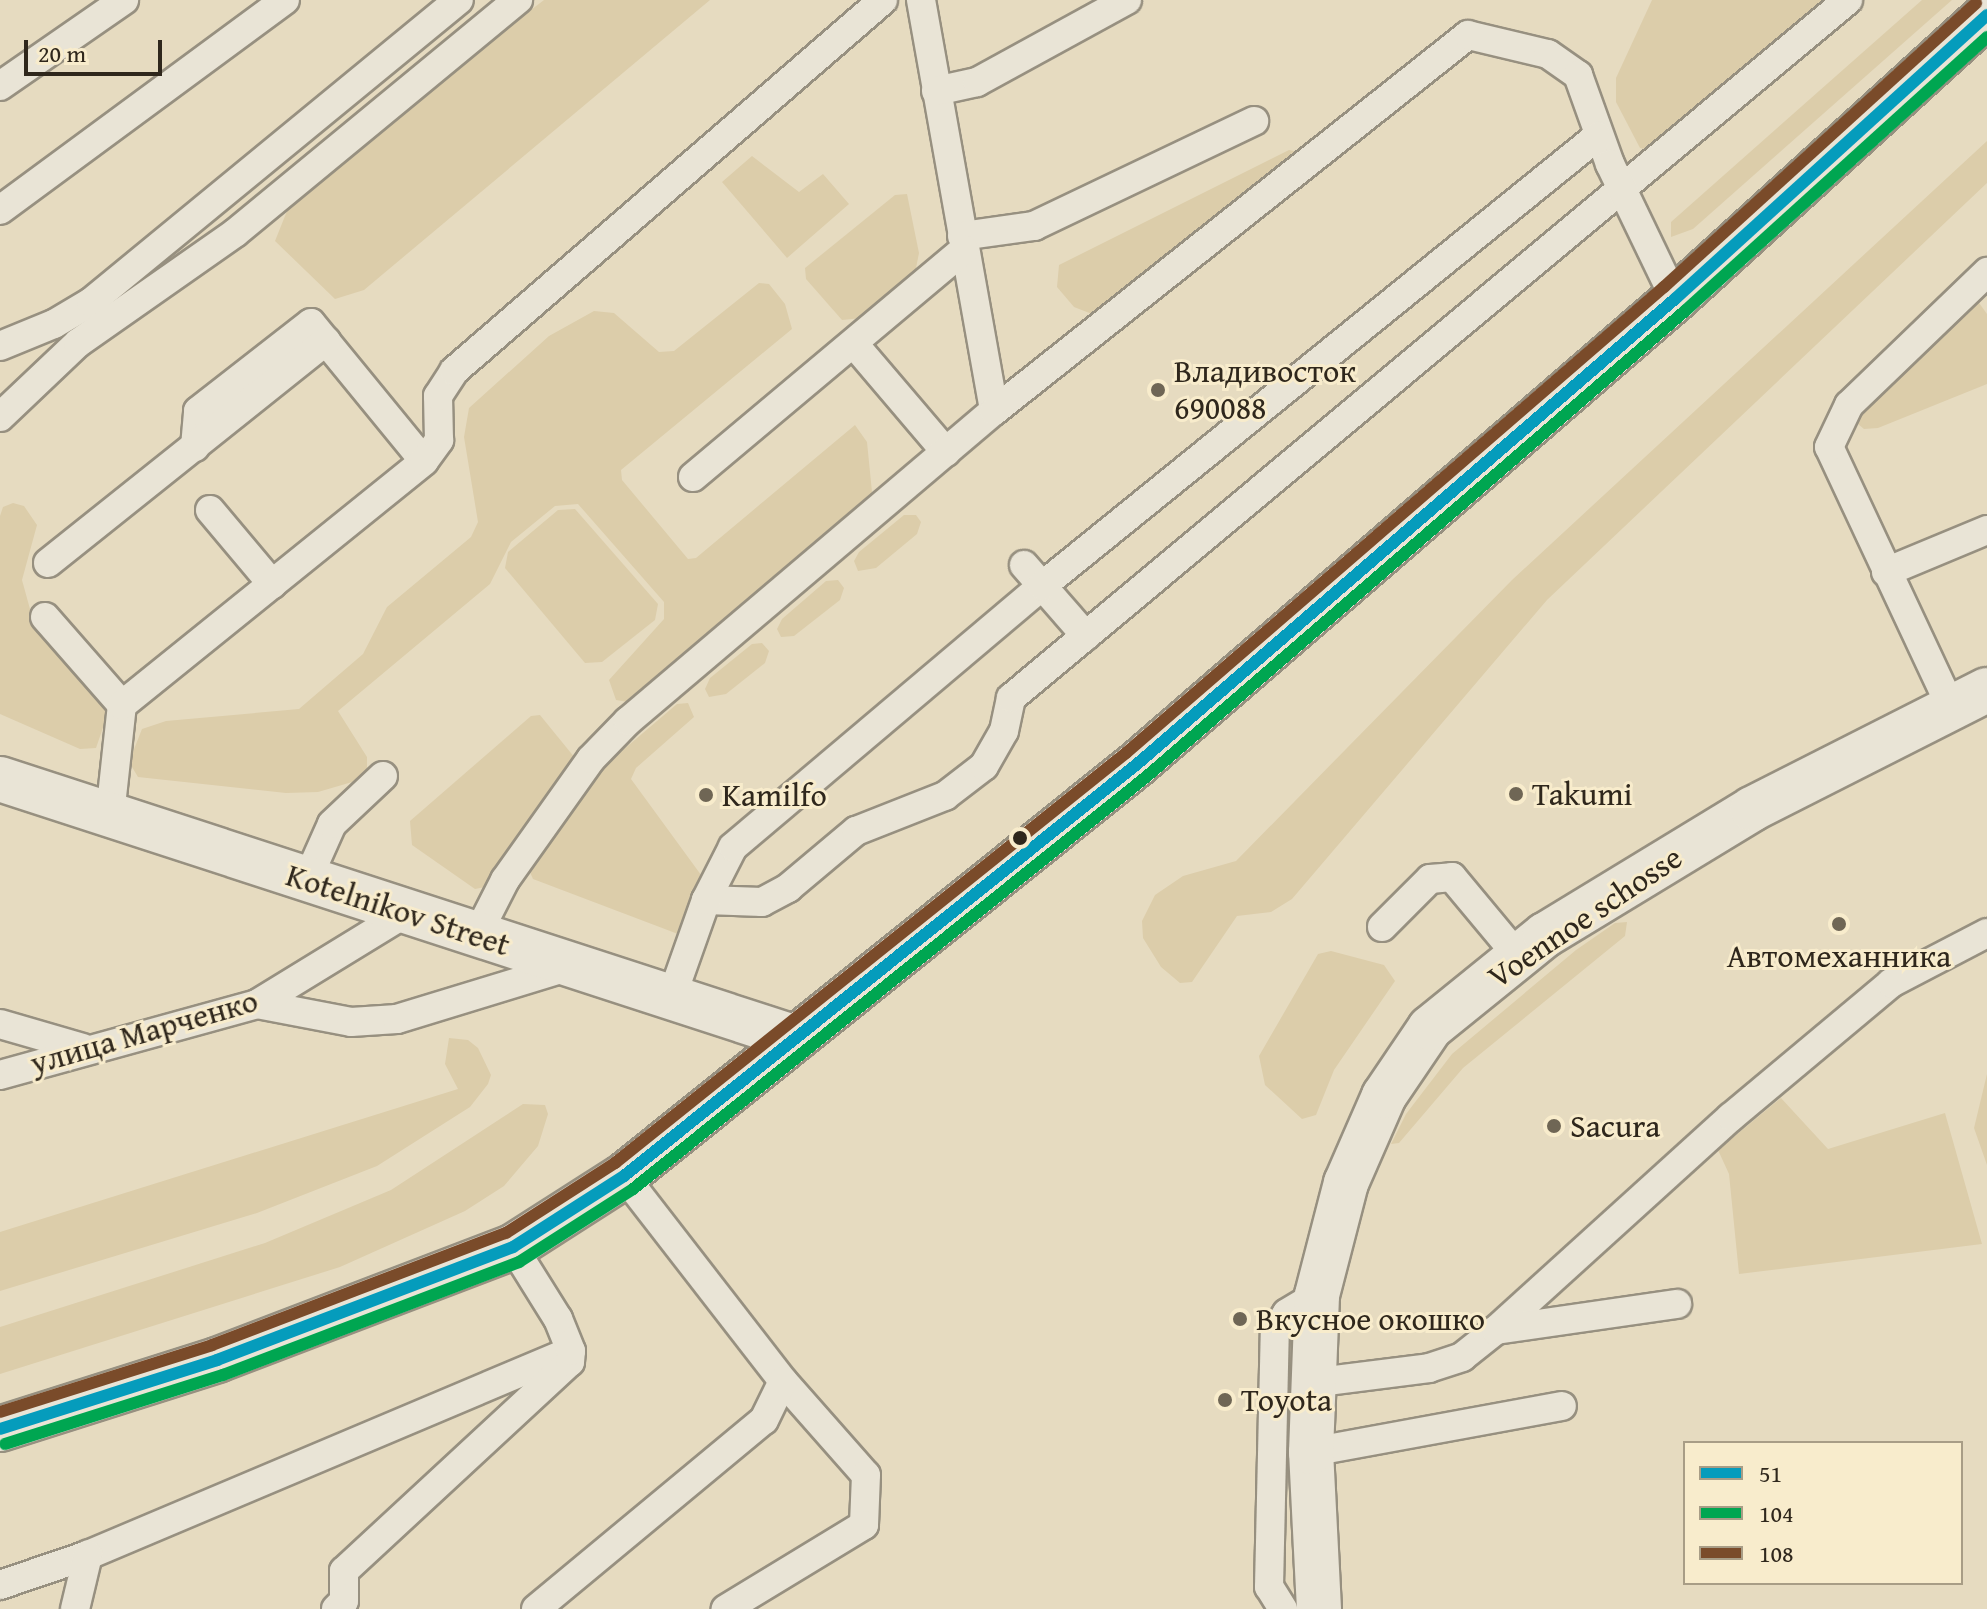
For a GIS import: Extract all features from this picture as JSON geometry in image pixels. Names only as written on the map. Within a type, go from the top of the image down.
[{"type":"main road","points":[[0,1429],[217,1360],[513,1247],[624,1176],[1136,765],[1675,299],[1987,15]]},
{"type":"main road","name":"Voennoe schosse","points":[[1319,1609],[1311,1452],[1311,1383],[1317,1295],[1346,1183],[1384,1096],[1430,1028],[1517,955],[1752,809],[1969,698]]},
{"type":"main road","name":"Kotelnikov Street","points":[[0,779],[796,1038]]},
{"type":"lane","points":[[0,86],[124,0]]},
{"type":"lane","points":[[0,210],[285,0]]},
{"type":"lane","points":[[0,346],[91,302],[459,0]]},
{"type":"lane","points":[[0,417],[78,343],[235,233],[518,0]]},
{"type":"lane","points":[[110,815],[122,705],[424,461],[439,440],[438,396],[454,371],[883,0]]},
{"type":"lane","points":[[921,0],[994,411]]},
{"type":"lane","points":[[936,91],[977,82],[1127,0]]},
{"type":"lane","points":[[706,900],[762,902],[788,888],[856,831],[945,796],[984,766],[1004,731],[1011,698],[1623,192],[1848,0]]},
{"type":"lane","points":[[477,935],[505,880],[591,759],[628,721],[994,411],[1468,35],[1548,54],[1578,75],[1598,136],[1675,299]]},
{"type":"lane","points":[[693,477],[854,344],[963,243],[1034,226],[1254,121]]},
{"type":"lane","points":[[671,999],[706,900],[733,847],[1033,576],[1598,136]]},
{"type":"lane","points":[[1969,698],[1886,572],[1829,447],[1849,405],[1987,272]]},
{"type":"lane","points":[[48,563],[195,447],[198,411],[311,323],[424,461]]},
{"type":"lane","points":[[854,344],[946,452]]},
{"type":"lane","points":[[210,510],[272,584]]},
{"type":"lane","points":[[1886,572],[1987,530]]},
{"type":"lane","points":[[1033,576],[1086,636]]},
{"type":"lane","points":[[45,617],[122,705]]},
{"type":"lane","points":[[307,880],[332,824],[383,776]]},
{"type":"lane","points":[[1382,927],[1430,879],[1452,877],[1517,955]]},
{"type":"lane","name":"улица Марченко","points":[[0,1075],[83,1048],[257,1004],[409,911]]},
{"type":"lane","points":[[1311,1383],[1429,1368],[1462,1357],[1496,1330],[1731,1117],[1891,983],[1987,933]]},
{"type":"lane","points":[[257,1004],[351,1022],[397,1019],[570,966]]},
{"type":"lane","points":[[0,1024],[83,1048]]},
{"type":"lane","points":[[624,1176],[783,1381],[866,1475],[864,1525],[726,1609]]},
{"type":"lane","points":[[336,1609],[344,1601],[344,1571],[560,1376],[571,1351],[558,1319],[513,1247]]},
{"type":"lane","points":[[1283,1609],[1269,1587],[1275,1332],[1287,1313],[1317,1295]]},
{"type":"lane","points":[[1496,1330],[1677,1304]]},
{"type":"lane","points":[[0,1585],[88,1555],[571,1351]]},
{"type":"lane","points":[[536,1609],[764,1420],[783,1381]]},
{"type":"lane","points":[[1311,1452],[1562,1406]]},
{"type":"lane","points":[[75,1609],[88,1555]]},
{"type":"shaded area","points":[[544,0],[710,0],[364,290],[335,299],[275,241],[295,191]]},
{"type":"shaded area","points":[[1652,0],[1831,0],[1650,150],[1640,148],[1616,102],[1616,78]]},
{"type":"shaded area","points":[[1922,0],[1952,0],[1693,229],[1671,237],[1671,222]]},
{"type":"shaded area","points":[[1987,141],[1987,183],[1547,600],[1292,899],[1271,912],[1237,916],[1192,982],[1180,983],[1161,967],[1143,938],[1142,921],[1155,895],[1183,876],[1236,861],[1512,580]]},
{"type":"shaded area","points":[[1289,150],[1299,152],[1105,309],[1092,314],[1074,307],[1057,287],[1059,265]]},
{"type":"shaded area","points":[[752,156],[799,192],[823,174],[849,204],[787,258],[722,182]]},
{"type":"shaded area","points":[[907,194],[919,253],[915,273],[862,318],[842,320],[806,279],[805,268],[895,195]]},
{"type":"shaded area","points":[[759,283],[769,284],[785,304],[792,329],[621,470],[622,480],[688,559],[696,558],[855,425],[867,442],[872,492],[863,508],[641,696],[628,702],[616,700],[609,680],[664,619],[664,602],[578,504],[555,506],[511,542],[490,584],[338,711],[367,757],[367,772],[359,780],[318,792],[286,793],[138,777],[129,762],[142,729],[166,721],[299,709],[363,654],[387,607],[471,537],[478,522],[464,437],[469,408],[549,336],[594,311],[614,313],[659,352],[674,351]]},
{"type":"shaded area","points":[[1977,300],[1987,314],[1987,384],[1878,428],[1864,429],[1858,424],[1858,412]]},
{"type":"shaded area","points":[[13,503],[24,506],[37,525],[22,580],[33,620],[109,710],[96,748],[80,749],[0,714],[0,516],[3,507]]},
{"type":"shaded area","points":[[575,509],[658,604],[655,620],[602,662],[585,663],[505,568],[508,552],[558,510]]},
{"type":"shaded area","points":[[904,515],[916,515],[921,522],[917,534],[876,568],[858,571],[854,561],[859,552]]},
{"type":"shaded area","points":[[838,580],[844,588],[840,600],[794,636],[781,637],[777,629],[782,619],[826,581]]},
{"type":"shaded area","points":[[762,643],[769,651],[765,663],[726,694],[709,697],[705,689],[710,678],[752,644]]},
{"type":"shaded area","points":[[688,703],[694,717],[636,768],[631,779],[704,879],[678,934],[533,879],[529,870],[596,773],[677,704]]},
{"type":"shaded area","points":[[540,715],[575,758],[572,767],[485,887],[475,889],[412,845],[410,821],[531,716]]},
{"type":"shaded area","points":[[1627,922],[1625,936],[1463,1068],[1399,1143],[1391,1144],[1406,1114],[1452,1054],[1576,950],[1615,923]]},
{"type":"shaded area","points":[[1331,951],[1384,965],[1395,981],[1334,1070],[1316,1115],[1302,1119],[1265,1085],[1259,1056],[1318,954]]},
{"type":"shaded area","points":[[449,1038],[468,1040],[478,1048],[491,1075],[488,1084],[470,1107],[377,1166],[257,1213],[0,1291],[0,1232],[458,1089],[445,1064]]},
{"type":"shaded area","points":[[1987,1074],[1987,1165],[1974,1128]]},
{"type":"shaded area","points":[[1781,1098],[1828,1149],[1945,1113],[1982,1244],[1739,1274],[1729,1174],[1718,1150]]},
{"type":"shaded area","points":[[523,1104],[545,1105],[548,1114],[538,1146],[504,1186],[465,1211],[340,1267],[0,1374],[0,1327],[265,1243],[391,1190]]},
{"type":"transit line","name":"108","points":[[0,1412],[212,1345],[506,1233],[615,1163],[1126,753],[1664,287],[1976,3]]},
{"type":"transit line","name":"51","points":[[0,1429],[217,1360],[513,1247],[624,1176],[1136,765],[1675,299],[1987,15]]},
{"type":"transit line","name":"104","points":[[5,1444],[223,1375],[519,1262],[633,1189],[1146,777],[1685,311],[1987,37]]},
{"type":"place","name":"Владивосток 690088","points":[[1158,390]]},
{"type":"place","name":"Takumi","points":[[1516,794]]},
{"type":"place","name":"Kamilfo","points":[[706,795]]},
{"type":"place","name":"Автомеханника","points":[[1839,924]]},
{"type":"place","name":"Sacura","points":[[1554,1126]]},
{"type":"place","name":"Вкусное окошко","points":[[1240,1319]]},
{"type":"place","name":"Toyota","points":[[1225,1400]]}]
